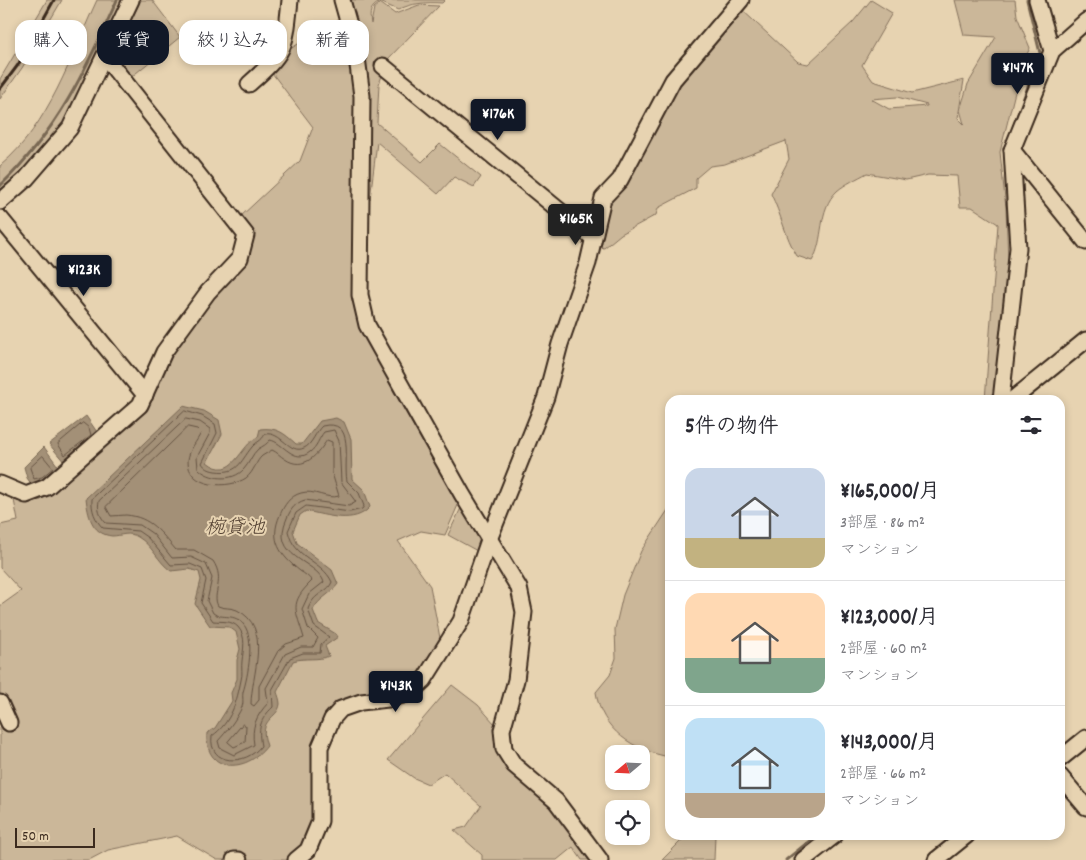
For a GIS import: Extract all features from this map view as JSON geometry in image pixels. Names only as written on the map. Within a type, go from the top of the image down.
[{"type":"street","points":[[122,20],[131,0]]},
{"type":"street","points":[[249,84],[280,53],[286,40],[290,0]]},
{"type":"street","points":[[342,0],[356,50],[362,96],[360,295],[366,325],[462,494],[490,537],[519,588],[524,612],[516,680],[502,730],[504,748],[514,765],[556,801],[600,860]]},
{"type":"street","points":[[296,860],[308,850],[320,821],[320,747],[332,719],[341,709],[361,702],[388,699],[410,693],[424,680],[461,621],[490,537],[546,397],[560,344],[588,263],[603,198],[620,180],[673,80],[741,0]]},
{"type":"street","points":[[1037,0],[1052,51]]},
{"type":"street","points":[[1002,395],[1018,248],[1012,150],[1052,51],[1086,22]]},
{"type":"street","points":[[0,202],[39,165],[70,128],[101,65]]},
{"type":"street","points":[[0,484],[26,495],[47,487],[140,405],[164,352],[208,292],[240,258],[246,235],[111,65]]},
{"type":"street","points":[[383,66],[593,238]]},
{"type":"street","points":[[1012,150],[1086,242]]},
{"type":"street","points":[[0,218],[145,395]]},
{"type":"street","points":[[1018,395],[1086,340]]},
{"type":"street","points":[[0,703],[9,723]]},
{"type":"street","points":[[1065,756],[1086,738]]},
{"type":"street","points":[[1065,782],[1086,807]]},
{"type":"street","points":[[803,860],[829,840]]},
{"type":"street","points":[[936,860],[961,840]]},
{"type":"street","points":[[234,860],[239,860]]},
{"type":"shaded area","points":[[47,0],[62,0],[50,20],[35,20]]},
{"type":"shaded area","points":[[97,0],[125,0],[116,20],[97,20],[97,60],[74,110],[54,140],[0,196],[0,166],[17,149],[46,110],[69,65],[87,65],[87,23]]},
{"type":"shaded area","points":[[141,0],[152,0],[167,20],[132,20]]},
{"type":"shaded area","points":[[351,0],[445,0],[442,3],[419,4],[398,10],[380,2],[372,8],[370,14],[371,24],[374,8],[380,3],[395,14],[419,5],[439,6],[388,59],[379,84],[377,123],[422,162],[440,144],[481,177],[474,187],[454,177],[438,194],[377,142],[370,199],[362,65],[369,65],[369,20],[356,20]]},
{"type":"shaded area","points":[[871,0],[892,13],[862,65],[873,81],[912,93],[964,80],[958,118],[964,124],[960,110],[968,84],[996,37],[964,35],[955,0],[1015,0],[1017,16],[1030,48],[1022,64],[1000,152],[1006,208],[1009,290],[994,395],[985,395],[998,224],[972,207],[960,207],[957,176],[928,175],[906,180],[867,173],[848,184],[837,191],[826,207],[819,244],[812,261],[797,256],[789,241],[771,194],[789,159],[786,141],[725,164],[710,166],[696,178],[696,188],[658,208],[656,215],[621,234],[604,248],[597,246],[599,213],[682,72],[740,8],[798,62],[808,64],[853,22]],"holes":[[[897,97],[927,106],[889,109],[871,99]]]},
{"type":"shaded area","points":[[169,22],[179,36],[169,46]]},
{"type":"shaded area","points":[[297,45],[297,65],[354,65],[362,329],[394,392],[458,505],[445,535],[421,531],[398,541],[430,586],[440,638],[427,675],[404,691],[341,709],[320,747],[310,845],[295,860],[217,860],[177,836],[108,850],[89,860],[0,860],[0,728],[13,724],[0,704],[0,606],[21,591],[0,568],[0,525],[18,521],[14,500],[21,502],[41,500],[151,401],[171,352],[242,259],[240,217],[300,161],[313,127],[269,69],[273,65],[287,65],[287,51]]},
{"type":"shaded area","points":[[15,54],[15,65],[24,65],[0,99],[0,79]]},
{"type":"shaded area","points":[[118,65],[146,65],[130,78]]},
{"type":"shaded area","points":[[461,508],[484,544],[479,552],[448,535]]},
{"type":"shaded area","points":[[665,515],[665,756],[650,752],[650,745],[634,745],[621,736],[612,728],[599,705],[596,692],[610,675],[616,658],[615,629],[623,595],[641,551]]},
{"type":"shaded area","points":[[452,685],[478,705],[495,724],[495,749],[519,779],[578,834],[594,860],[582,860],[573,847],[557,860],[482,860],[482,855],[454,830],[466,827],[481,806],[445,773],[428,784],[414,778],[388,760]]},
{"type":"shaded area","points":[[682,840],[715,840],[714,860],[662,860]]},
{"type":"water","name":"椀貸池","points":[[183,406],[204,411],[219,420],[222,434],[207,462],[216,467],[223,468],[236,460],[246,447],[258,437],[260,429],[276,430],[296,444],[302,444],[320,421],[336,418],[344,422],[351,439],[352,479],[364,490],[370,507],[364,513],[348,517],[306,511],[300,515],[293,531],[297,543],[332,570],[338,584],[318,602],[313,610],[318,623],[338,637],[325,646],[329,656],[293,661],[277,692],[280,702],[278,709],[266,724],[265,737],[267,746],[258,755],[238,765],[228,765],[219,762],[212,756],[208,746],[207,733],[215,728],[232,701],[231,693],[237,679],[237,660],[240,649],[236,632],[229,627],[210,626],[195,604],[201,580],[199,572],[189,569],[171,571],[143,540],[135,535],[112,536],[99,531],[90,517],[86,498]]},
{"type":"water","points":[[86,416],[97,432],[96,437],[65,463],[49,444]]},
{"type":"water","points":[[44,447],[60,469],[44,482],[32,485],[27,478],[24,467]]},
{"type":"waterway","points":[[0,186],[20,165],[54,122],[81,76],[117,0]]},
{"type":"waterway","points":[[1009,139],[1040,53],[1027,0]]},
{"type":"waterway","points":[[786,860],[811,840]]},
{"type":"railway","points":[[0,89],[18,65],[54,0]]}]
